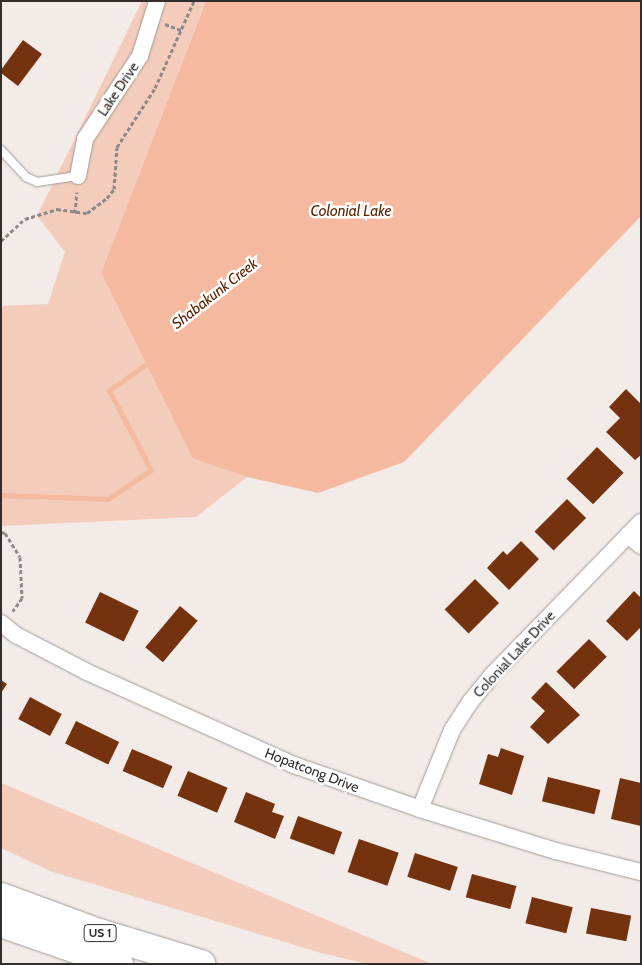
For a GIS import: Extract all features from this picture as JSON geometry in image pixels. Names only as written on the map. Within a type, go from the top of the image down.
[{"type":"highway","name":"US 1","points":[[1,897],[99,933],[201,964]]},
{"type":"highway","name":"US 1","points":[[1,923],[119,964]]},
{"type":"street","name":"Lake Drive","points":[[78,176],[85,139],[140,56],[157,1]]},
{"type":"street","name":"Colonial Lake Drive","points":[[420,809],[452,730],[471,701],[492,674],[641,522]]},
{"type":"street","points":[[628,535],[641,546]]},
{"type":"street","name":"Hopatcong Drive","points":[[3,624],[24,639],[158,706],[294,765],[420,809],[556,851],[641,872]]},
{"type":"lane","points":[[1,150],[26,177],[37,182],[78,176]]},
{"type":"path","points":[[1,241],[25,219],[57,209],[75,213],[88,213],[98,207],[114,188],[117,147],[155,88],[194,1]]},
{"type":"path","points":[[75,213],[78,176]]},
{"type":"path","points":[[1,532],[5,533],[20,557],[22,598],[3,624]]},
{"type":"shaded area","points":[[142,1],[206,1],[101,273],[193,459],[247,477],[196,517],[1,526],[1,306],[48,304],[65,252],[37,216]]},
{"type":"shaded area","points":[[1,783],[432,964],[367,964],[321,953],[50,871],[1,848]]},
{"type":"water","name":"Colonial Lake","points":[[206,1],[641,1],[641,216],[404,462],[318,493],[247,477],[193,459],[101,273]]},
{"type":"building","points":[[23,40],[42,54],[18,86],[1,73],[1,70]]},
{"type":"building","points":[[626,389],[641,404],[641,455],[635,460],[606,432],[620,418],[609,407]]},
{"type":"building","points":[[597,447],[624,473],[593,504],[566,479]]},
{"type":"building","points":[[567,499],[586,518],[554,551],[534,532]]},
{"type":"building","points":[[521,541],[539,559],[509,590],[487,568],[503,551],[507,555]]},
{"type":"building","points":[[475,579],[499,603],[469,633],[445,609]]},
{"type":"building","points":[[634,591],[641,598],[641,627],[627,641],[606,621]]},
{"type":"building","points":[[100,592],[139,611],[124,641],[85,623]]},
{"type":"building","points":[[180,606],[198,621],[163,662],[145,647]]},
{"type":"building","points":[[589,639],[607,657],[574,689],[556,672]]},
{"type":"building","points":[[1,680],[7,684],[1,693]]},
{"type":"building","points":[[546,682],[580,715],[548,744],[530,727],[545,711],[531,698]]},
{"type":"building","points":[[30,697],[62,714],[50,736],[18,719]]},
{"type":"building","points":[[76,721],[119,742],[108,765],[65,743]]},
{"type":"building","points":[[501,748],[524,756],[512,795],[479,784],[488,754],[498,757]]},
{"type":"building","points":[[132,749],[173,766],[163,788],[123,771]]},
{"type":"building","points":[[188,771],[228,788],[217,813],[177,796]]},
{"type":"building","points":[[548,777],[600,790],[594,814],[542,801]]},
{"type":"building","points":[[620,778],[641,783],[641,826],[611,819]]},
{"type":"building","points":[[246,792],[275,804],[272,812],[284,816],[275,839],[234,822]]},
{"type":"building","points":[[298,816],[342,832],[334,855],[290,839]]},
{"type":"building","points":[[359,839],[399,853],[387,886],[348,872]]},
{"type":"building","points":[[415,853],[458,867],[450,891],[407,877]]},
{"type":"building","points":[[472,874],[516,886],[510,909],[466,897]]},
{"type":"building","points":[[532,897],[573,907],[566,933],[525,923]]},
{"type":"building","points":[[591,908],[631,916],[626,941],[586,934]]},
{"type":"waterway","name":"Shabakunk Creek","points":[[1,495],[108,499],[151,470],[109,390],[151,361]]}]
